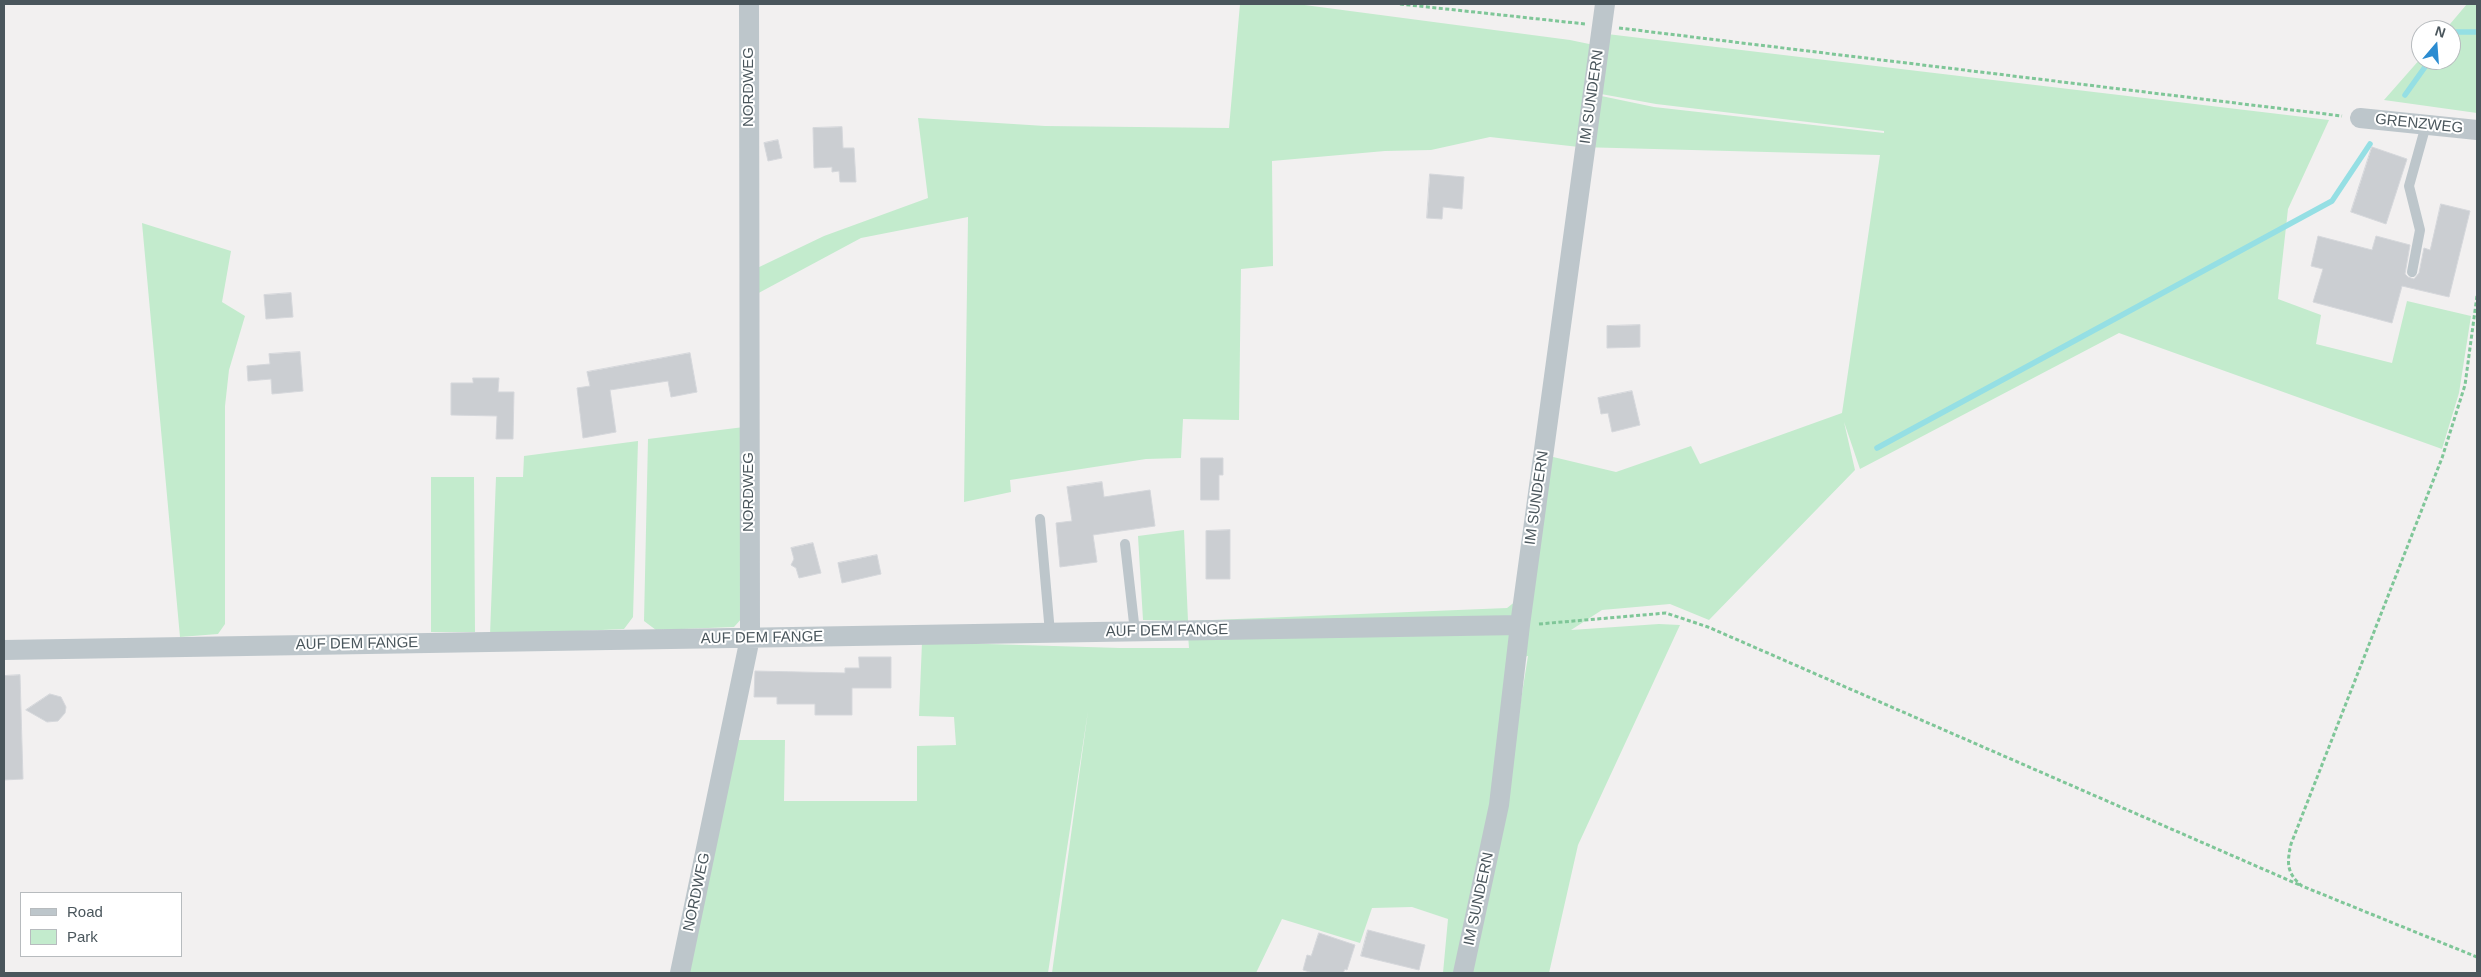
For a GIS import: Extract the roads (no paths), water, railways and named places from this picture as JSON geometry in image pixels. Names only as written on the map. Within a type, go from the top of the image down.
[{"type":"street","name":"NORDWEG","points":[[680,973],[750,638],[749,4]]},
{"type":"street","name":"IM SUNDERN","points":[[1463,973],[1498,804],[1520,626],[1603,17]]},
{"type":"street","name":"GRENZWEG","points":[[2360,118],[2477,130]]},
{"type":"street","name":"AUF DEM FANGE","points":[[4,650],[1520,626]]},
{"type":"lane","points":[[2412,272],[2420,230],[2409,186],[2426,125]]},
{"type":"lane","points":[[1040,519],[1050,633]]},
{"type":"lane","points":[[1125,544],[1135,632]]},
{"type":"waterway","points":[[2461,32],[2477,32]]},
{"type":"waterway","points":[[2405,95],[2423,70]]},
{"type":"waterway","points":[[1877,448],[2332,201],[2370,144]]}]
